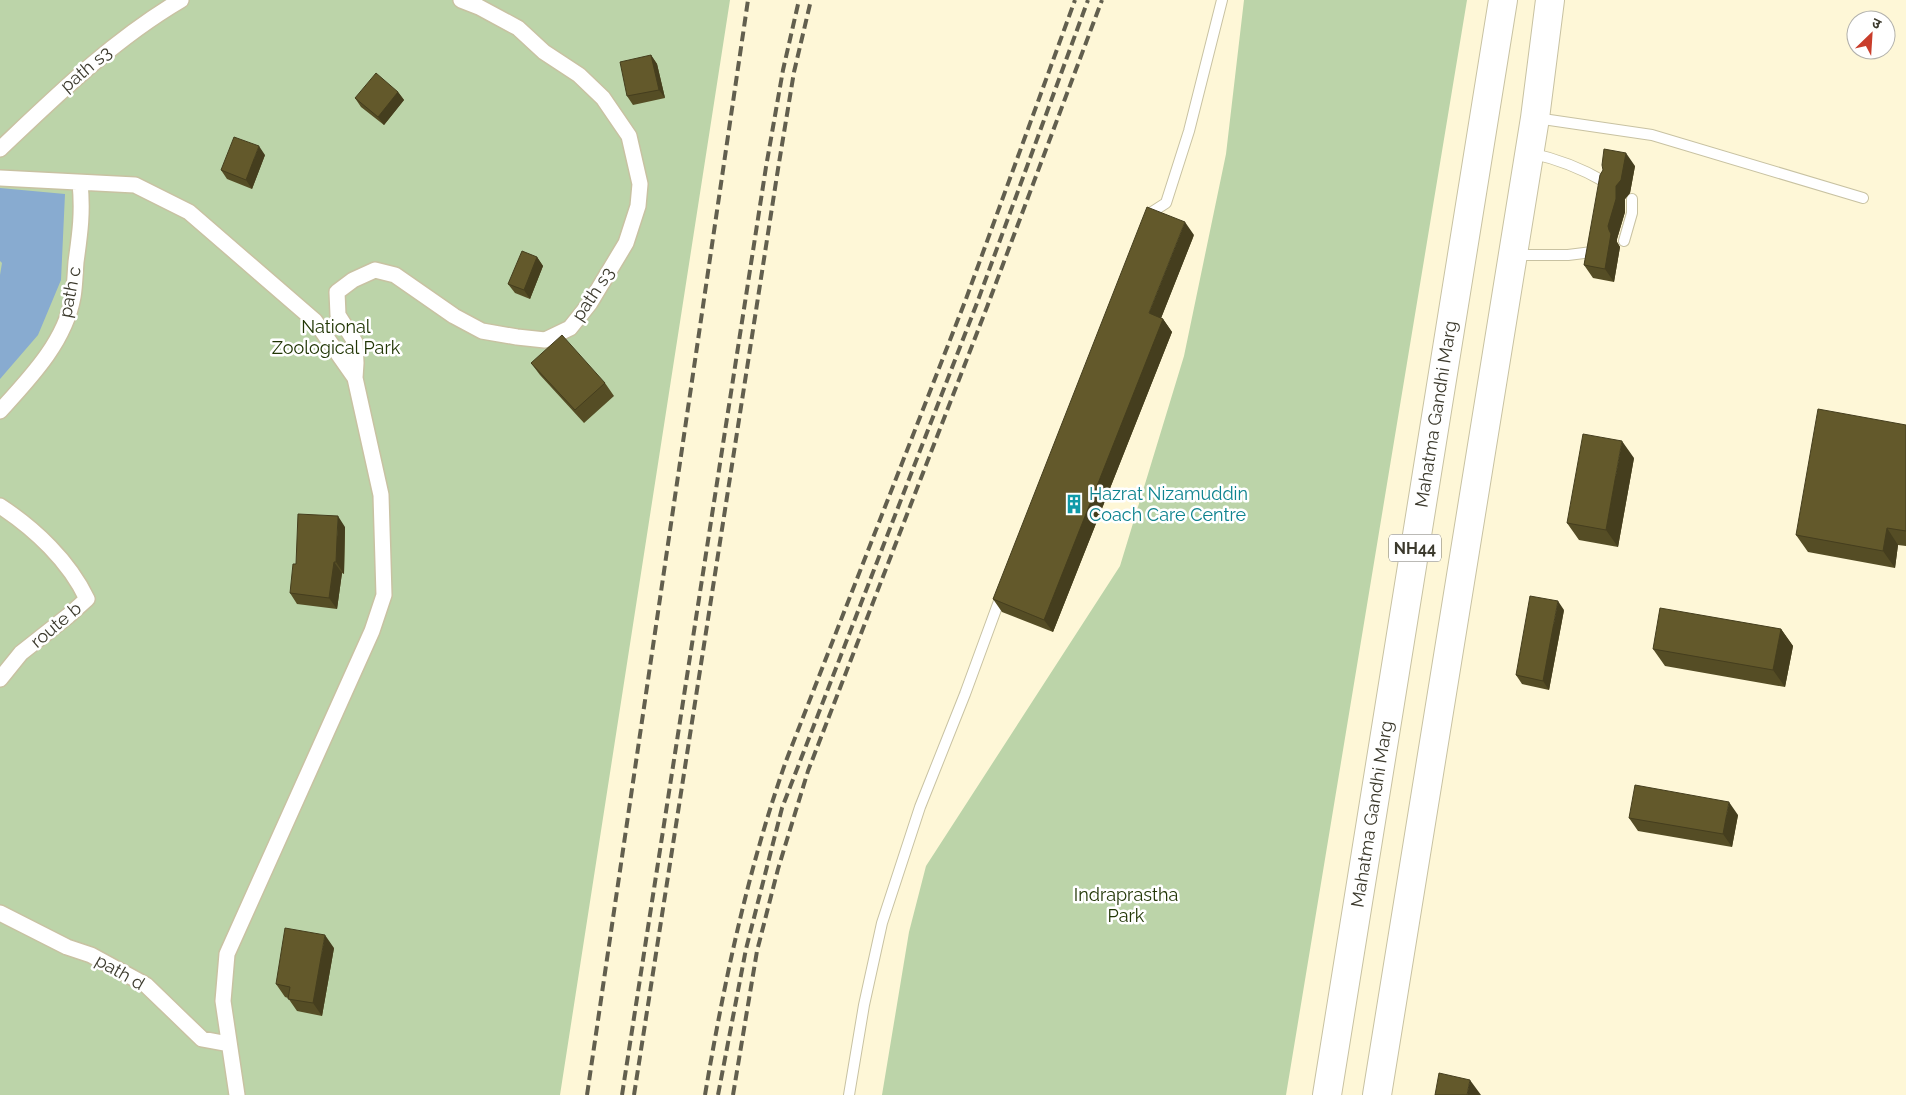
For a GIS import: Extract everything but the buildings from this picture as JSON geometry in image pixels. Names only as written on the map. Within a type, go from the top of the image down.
[{"type":"highway","name":"Mahatma Gandhi Marg","points":[[1327,1095],[1503,0]]},
{"type":"highway","points":[[1377,1095],[1535,118],[1550,0]]},
{"type":"street","name":"path s3","points":[[0,149],[59,92],[120,42],[181,0]]},
{"type":"street","name":"path s3","points":[[355,378],[355,342],[338,315],[338,292],[353,280],[375,270],[395,275],[446,310],[482,331],[517,338],[545,340],[570,328],[590,303],[626,243],[638,206],[640,184],[629,136],[604,98],[579,75],[544,52],[518,28],[479,6],[461,0]]},
{"type":"street","points":[[0,178],[135,185],[189,212],[315,321],[355,378],[381,494],[384,595],[372,631],[227,954],[223,1001],[237,1095]]},
{"type":"street","name":"path c","points":[[0,411],[43,361],[60,333],[68,315],[73,297],[82,230],[80,183]]},
{"type":"street","name":"route b","points":[[0,506],[33,532],[56,554],[70,570],[87,599],[21,653],[0,679]]},
{"type":"street","name":"path d","points":[[0,913],[45,937],[91,955],[138,980],[146,985],[202,1039],[229,1044]]},
{"type":"lane","points":[[1145,230],[1152,212],[1166,203],[1189,131],[1222,0]]},
{"type":"lane","points":[[1535,118],[1652,135],[1863,198]]},
{"type":"lane","points":[[1529,153],[1553,158],[1582,169],[1605,182]]},
{"type":"lane","points":[[1624,241],[1632,213],[1632,199]]},
{"type":"lane","points":[[1513,255],[1568,255],[1592,252]]},
{"type":"lane","points":[[849,1095],[864,1005],[882,924],[920,807],[1005,586]]},
{"type":"green space","name":"National Zoological Park","points":[[0,0],[730,0],[560,1095],[0,1095]]},
{"type":"green space","name":"Indraprastha Park","points":[[1244,0],[1467,0],[1286,1095],[882,1095],[909,932],[926,866],[1120,566],[1184,356],[1226,154]]},
{"type":"water","points":[[0,188],[65,194],[61,280],[38,335],[0,379],[0,275],[2,263],[0,261]]},
{"type":"railway","points":[[587,1095],[748,0]]},
{"type":"railway","points":[[622,1095],[766,167],[783,70],[799,0]]},
{"type":"railway","points":[[634,1095],[778,169],[794,72],[811,0]]},
{"type":"railway","points":[[705,1095],[720,1010],[738,926],[772,802],[786,761],[966,299],[1075,0]]},
{"type":"railway","points":[[718,1095],[746,949],[782,808],[977,303],[1088,0]]},
{"type":"railway","points":[[733,1095],[757,951],[778,869],[808,771],[987,307],[1102,0]]},
{"type":"place","name":"Hazrat Nizamuddin Coach Care Centre","points":[[1074,504]]}]
